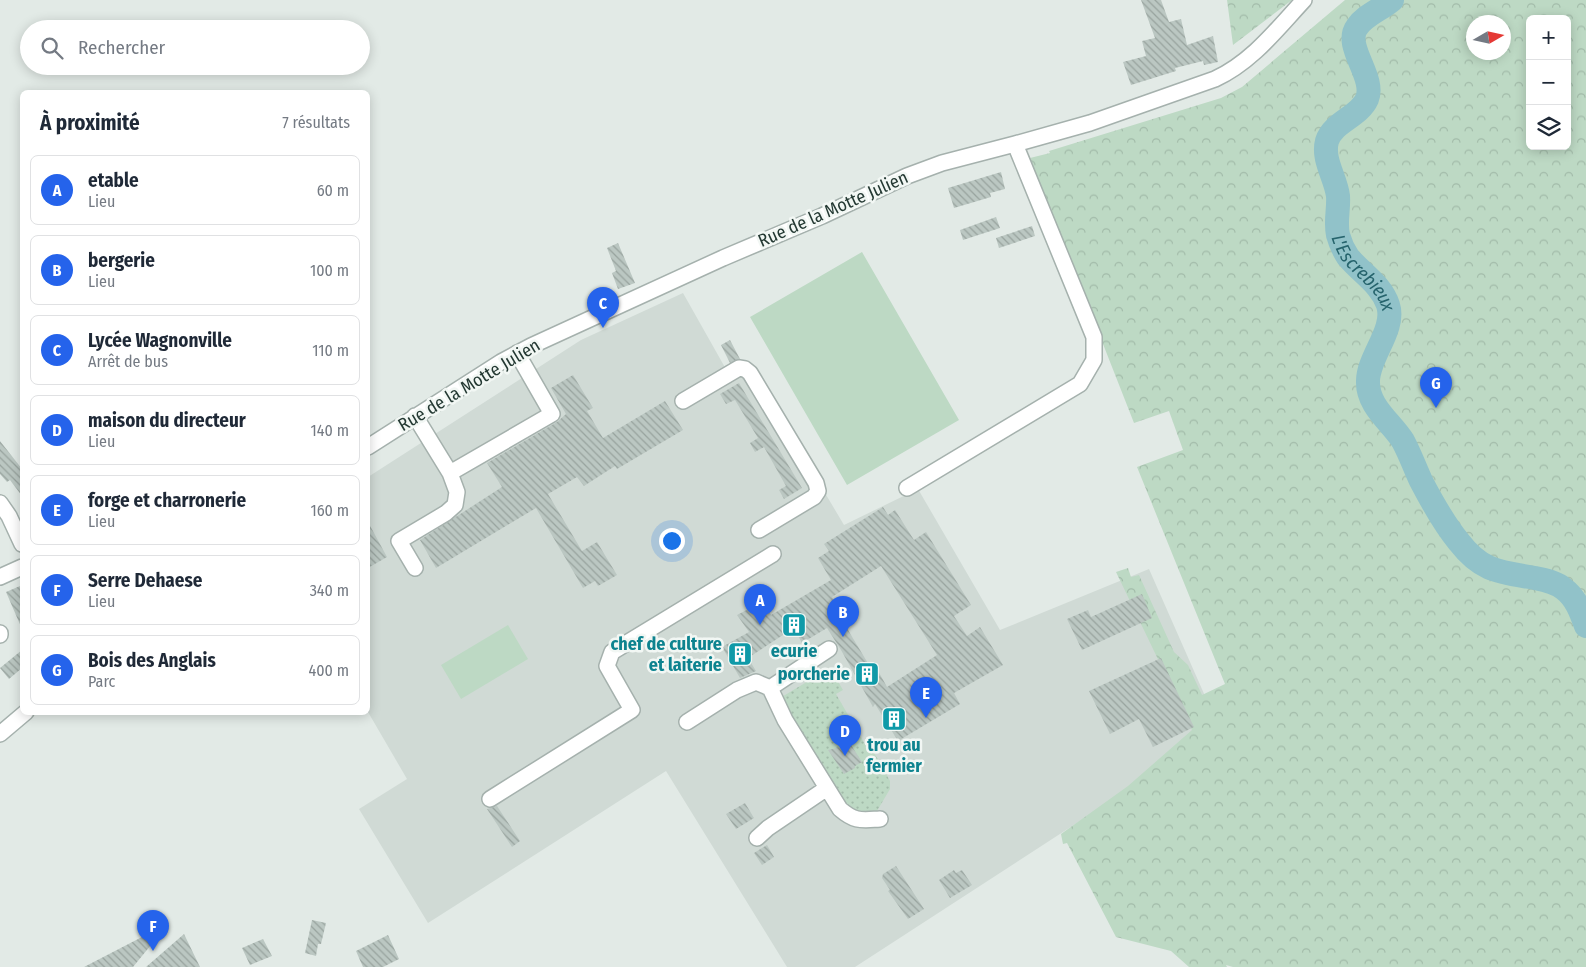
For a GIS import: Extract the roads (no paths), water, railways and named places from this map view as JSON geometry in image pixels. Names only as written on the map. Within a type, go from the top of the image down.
[{"type":"street","name":"Rue de la Motte Julien","points":[[370,446],[517,353],[696,270],[815,219],[907,176],[955,159],[1090,123],[1224,75],[1252,55],[1304,0]]},
{"type":"street","points":[[908,488],[1080,384],[1094,360],[1094,337],[1015,144]]},
{"type":"street","points":[[450,472],[552,414],[517,353]]},
{"type":"street","points":[[683,401],[739,368],[745,369],[750,374],[816,483],[818,491],[814,497],[759,530]]},
{"type":"street","points":[[415,416],[450,472],[457,492],[455,505],[399,541],[415,568]]},
{"type":"street","points":[[0,503],[9,516],[20,540]]},
{"type":"street","points":[[490,799],[632,710],[607,666],[612,652],[773,554]]},
{"type":"street","points":[[0,577],[20,569]]},
{"type":"street","points":[[770,688],[829,649]]},
{"type":"street","points":[[687,722],[737,690],[756,682],[770,688],[785,720],[840,809],[850,818],[862,820],[880,819]]},
{"type":"street","points":[[0,734],[22,715]]},
{"type":"street","points":[[757,838],[768,828],[827,788]]},
{"type":"waterway","name":"L'Escrebieux","points":[[1392,0],[1364,19],[1357,27],[1354,43],[1367,81],[1369,90],[1367,99],[1358,110],[1330,134],[1326,148],[1326,155],[1338,196],[1337,230],[1341,243],[1348,257],[1381,291],[1388,305],[1388,324],[1369,372],[1368,381],[1371,398],[1375,406],[1403,441],[1438,513],[1467,552],[1492,569],[1535,578],[1561,587],[1575,601],[1586,626]]},
{"type":"place","name":"Lycée Wagnonville","points":[[603,328]]},
{"type":"place","name":"Bois des Anglais","points":[[1436,408]]},
{"type":"place","name":"etable","points":[[760,625]]},
{"type":"place","name":"ecurie","points":[[794,625]]},
{"type":"place","name":"bergerie","points":[[843,637]]},
{"type":"place","name":"chef de culture et laiterie","points":[[740,654]]},
{"type":"place","name":"porcherie","points":[[867,674]]},
{"type":"place","name":"forge et charronerie","points":[[926,718]]},
{"type":"place","name":"trou au fermier","points":[[894,719]]},
{"type":"place","name":"maison du directeur","points":[[845,756]]},
{"type":"place","name":"Serre Dehaese","points":[[153,951]]}]
